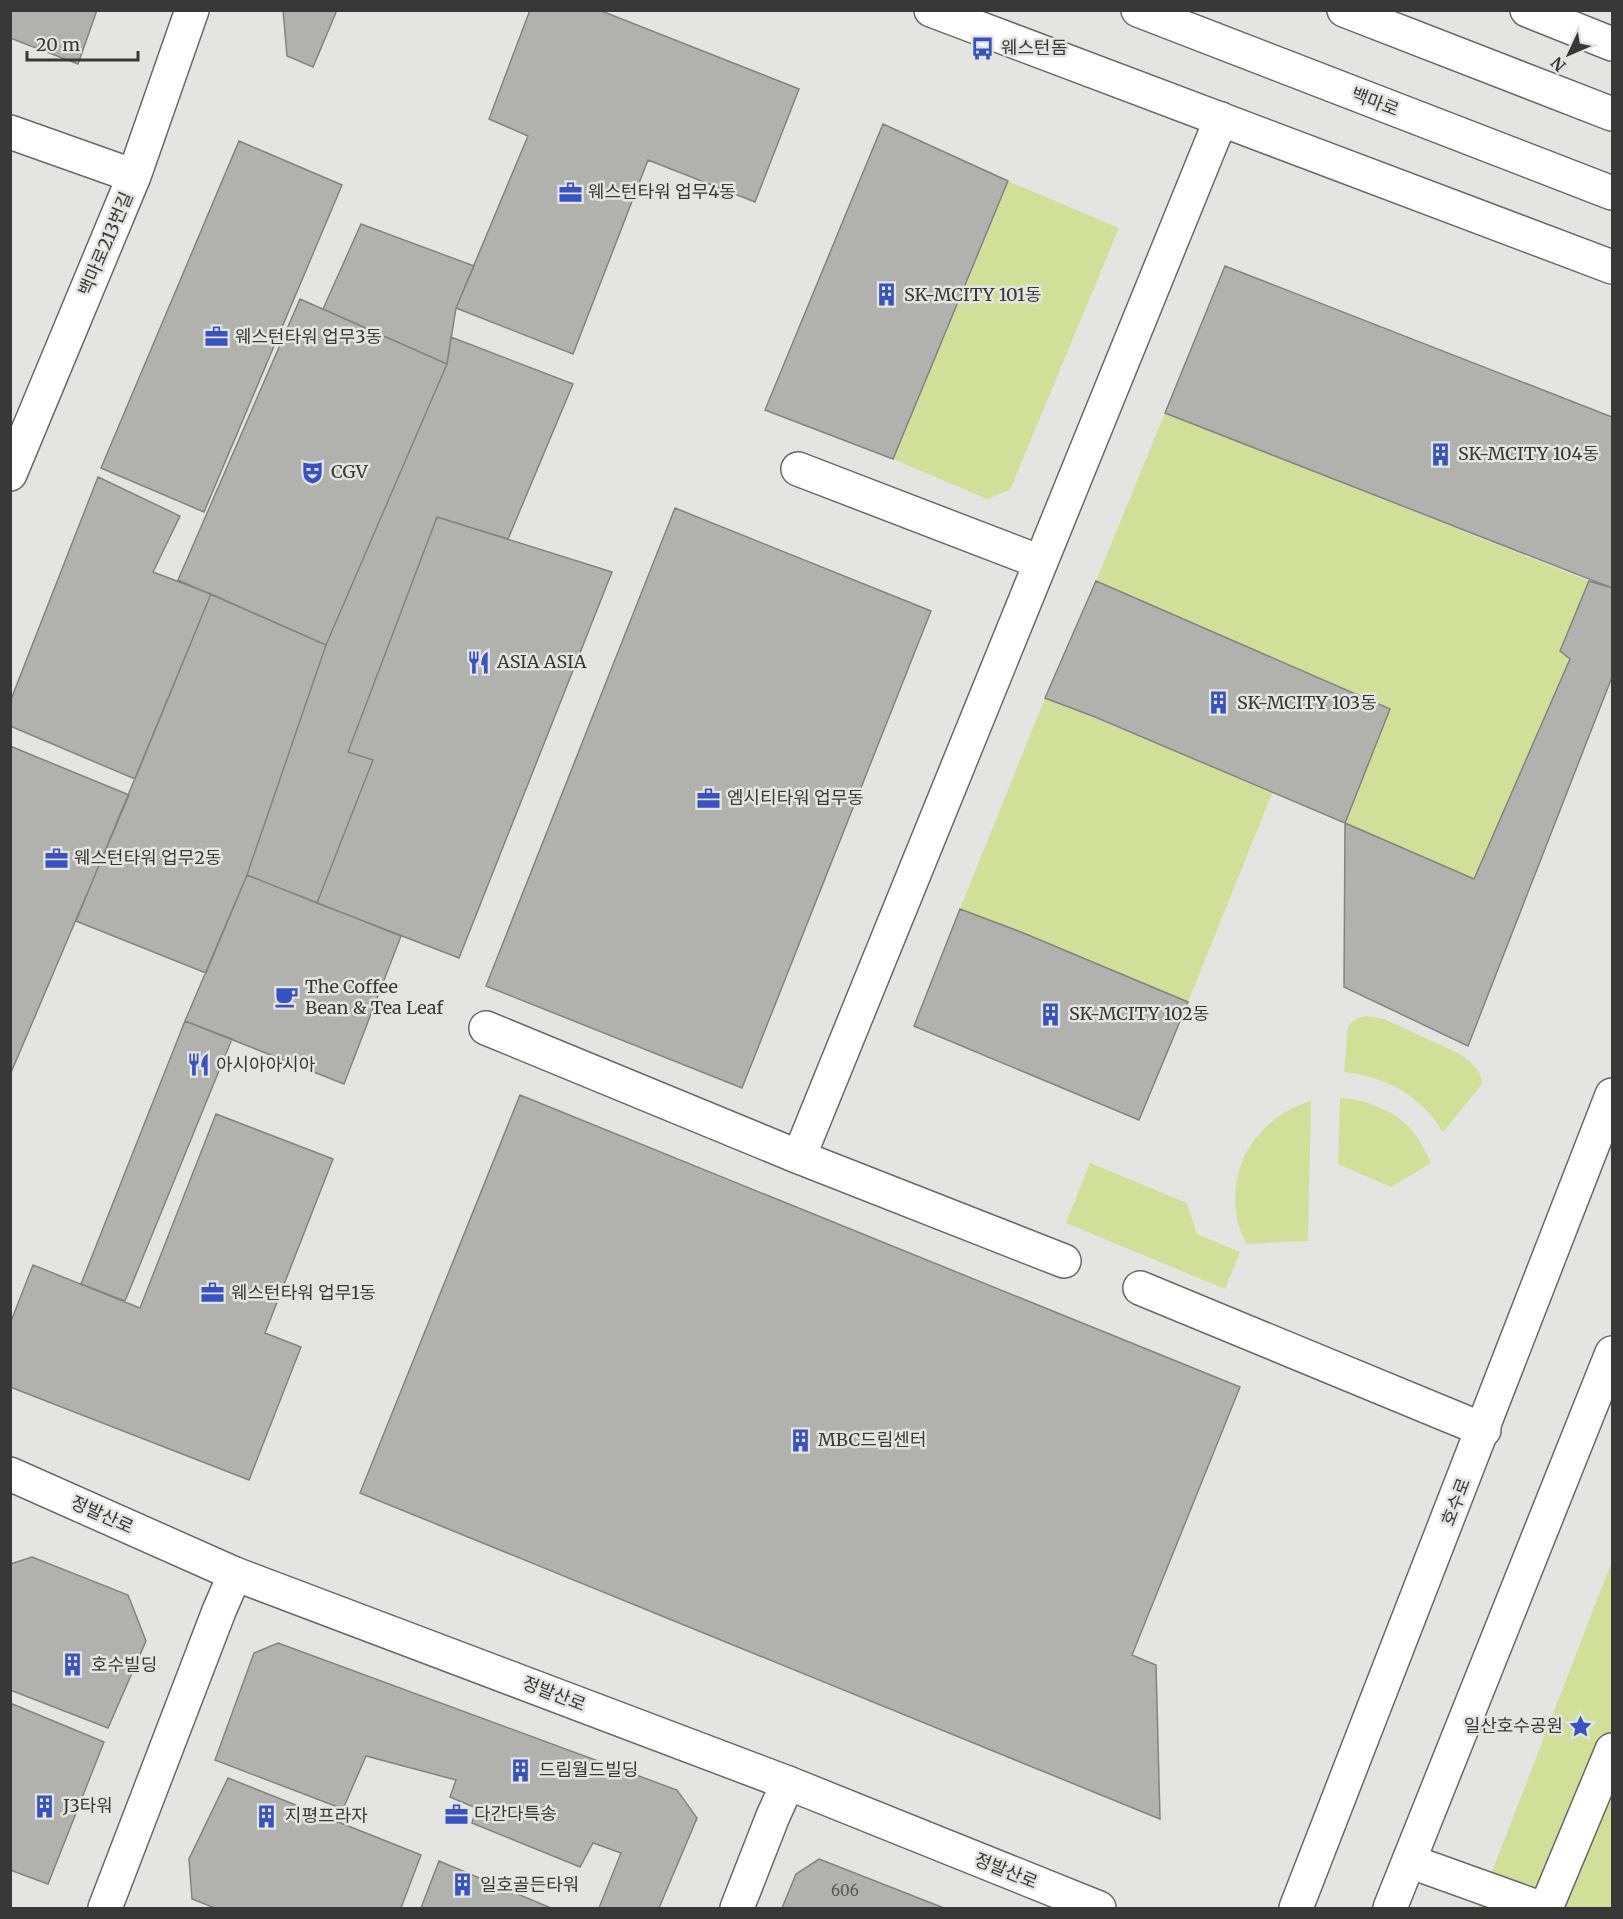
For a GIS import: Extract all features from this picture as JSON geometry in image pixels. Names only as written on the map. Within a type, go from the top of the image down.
[{"type":"main road","name":"백마로213번길","points":[[10,474],[134,176],[192,10]]},
{"type":"main road","points":[[931,10],[1612,267]]},
{"type":"main road","name":"백마로","points":[[1138,10],[1612,193]]},
{"type":"main road","points":[[1344,10],[1612,114]]},
{"type":"main road","points":[[1527,10],[1612,44]]},
{"type":"main road","points":[[799,1157],[1221,119]]},
{"type":"main road","points":[[10,132],[134,176]]},
{"type":"main road","points":[[798,469],[1040,562]]},
{"type":"main road","points":[[486,1028],[799,1157],[1064,1261]]},
{"type":"main road","name":"호수로","points":[[1296,1908],[1484,1430],[1502,1377],[1612,1095]]},
{"type":"main road","points":[[1140,1288],[1484,1430]]},
{"type":"main road","points":[[1390,1908],[1612,1353]]},
{"type":"main road","name":"정발산로","points":[[10,1474],[235,1574],[788,1783],[1099,1908]]},
{"type":"main road","points":[[105,1908],[235,1574]]},
{"type":"main road","points":[[1546,1908],[1612,1750]]},
{"type":"main road","points":[[737,1908],[788,1783]]},
{"type":"main road","points":[[1409,1861],[1540,1908]]},
{"type":"green space","points":[[1008,181],[1119,228],[1010,490],[987,499],[893,459]]},
{"type":"green space","points":[[1165,413],[1589,581],[1560,650],[1570,659],[1474,879],[1345,823],[1390,709],[1096,581]]},
{"type":"green space","points":[[1045,698],[1273,791],[1188,1002],[960,909]]},
{"type":"green space","points":[[1367,1016],[1384,1019],[1456,1052],[1470,1062],[1480,1074],[1482,1084],[1443,1132],[1424,1108],[1401,1090],[1373,1078],[1344,1072],[1348,1026],[1357,1018]]},
{"type":"green space","points":[[1340,1098],[1371,1104],[1400,1119],[1415,1134],[1431,1163],[1391,1187],[1338,1164]]},
{"type":"green space","points":[[1311,1101],[1308,1241],[1246,1244],[1238,1220],[1235,1197],[1237,1179],[1243,1161],[1251,1145],[1263,1130],[1293,1108]]},
{"type":"green space","points":[[1090,1163],[1187,1203],[1197,1234],[1240,1252],[1225,1289],[1066,1223]]},
{"type":"green space","name":"일산호수공원","points":[[1612,1561],[1612,1908],[1478,1908],[1485,1890]]},
{"type":"building","points":[[10,10],[97,10],[78,64],[10,38]]},
{"type":"building","points":[[283,10],[337,10],[313,67],[287,56]]},
{"type":"building","name":"웨스턴타워 업무4동","points":[[530,10],[599,10],[799,89],[755,202],[648,160],[573,354],[456,308],[528,136],[489,119]]},
{"type":"building","name":"SK-MCITY 101동","points":[[883,124],[1008,181],[893,459],[765,410]]},
{"type":"building","name":"웨스턴타워 업무3동","points":[[239,141],[342,185],[204,512],[101,468]]},
{"type":"building","points":[[361,224],[474,266],[456,308],[447,364],[323,309]]},
{"type":"building","name":"SK-MCITY 104동","points":[[1225,266],[1612,417],[1612,588],[1165,413]]},
{"type":"building","name":"CGV","points":[[300,299],[447,364],[326,645],[178,580]]},
{"type":"building","points":[[451,337],[573,384],[508,539],[437,517],[348,752],[373,760],[317,903],[247,875],[326,645],[447,364]]},
{"type":"building","points":[[98,477],[180,516],[153,572],[211,594],[135,779],[10,726],[10,702]]},
{"type":"building","name":"엠시티타워 업무동","points":[[675,508],[931,611],[742,1088],[486,986]]},
{"type":"building","name":"ASIA ASIA","points":[[437,517],[612,572],[459,958],[317,903],[373,760],[348,752]]},
{"type":"building","name":"SK-MCITY 103동","points":[[1096,581],[1390,709],[1345,823],[1045,698]]},
{"type":"building","points":[[1589,581],[1612,588],[1612,677],[1468,1046],[1344,987],[1345,823],[1474,879],[1570,659],[1560,651]]},
{"type":"building","points":[[211,594],[326,645],[247,875],[206,973],[76,921]]},
{"type":"building","name":"웨스턴타워 업무2동","points":[[10,746],[129,795],[10,1075]]},
{"type":"building","name":"The Coffee Bean & Tea Leaf","points":[[247,875],[401,936],[344,1084],[185,1021]]},
{"type":"building","name":"SK-MCITY 102동","points":[[960,909],[1188,1002],[1139,1120],[914,1026]]},
{"type":"building","points":[[185,1021],[232,1039],[125,1301],[81,1284]]},
{"type":"building","name":"MBC드림센터","points":[[520,1095],[1240,1387],[1132,1655],[1156,1665],[1160,1819],[360,1493]]},
{"type":"building","name":"웨스턴타워 업무1동","points":[[216,1114],[333,1159],[265,1333],[301,1347],[249,1480],[10,1387],[10,1324],[33,1265],[140,1308]]},
{"type":"building","name":"호수빌딩","points":[[32,1557],[128,1595],[146,1641],[108,1728],[10,1690],[10,1564]]},
{"type":"building","name":"드림월드빌딩","points":[[278,1643],[677,1790],[697,1818],[659,1908],[599,1908],[621,1853],[593,1843],[580,1867],[472,1823],[476,1808],[450,1797],[456,1780],[366,1756],[343,1809],[215,1760],[254,1653]]},
{"type":"building","name":"J3타워","points":[[10,1703],[104,1742],[48,1884],[10,1870]]},
{"type":"building","name":"지평프라자","points":[[228,1778],[421,1855],[401,1908],[215,1908],[192,1899],[189,1859]]},
{"type":"building","points":[[819,1859],[944,1908],[782,1908],[796,1874]]},
{"type":"building","name":"일호골든타워","points":[[439,1861],[551,1908],[421,1908]]},
{"type":"place","name":"웨스턴돔","points":[[983,48]]},
{"type":"place","name":"웨스턴타워 업무4동","points":[[570,192]]},
{"type":"place","name":"SK-MCITY 101동","points":[[886,295]]},
{"type":"place","name":"웨스턴타워 업무3동","points":[[217,337]]},
{"type":"place","name":"SK-MCITY 104동","points":[[1440,454]]},
{"type":"place","name":"CGV","points":[[313,472]]},
{"type":"place","name":"ASIA ASIA","points":[[479,662]]},
{"type":"place","name":"SK-MCITY 103동","points":[[1219,703]]},
{"type":"place","name":"엠시티타워 업무동","points":[[709,798]]},
{"type":"place","name":"웨스턴타워 업무2동","points":[[56,858]]},
{"type":"place","name":"The Coffee Bean & Tea Leaf","points":[[287,997]]},
{"type":"place","name":"SK-MCITY 102동","points":[[1051,1014]]},
{"type":"place","name":"아시아아시아","points":[[198,1065]]},
{"type":"place","name":"웨스턴타워 업무1동","points":[[213,1293]]},
{"type":"place","name":"MBC드림센터","points":[[800,1440]]},
{"type":"place","name":"호수빌딩","points":[[73,1665]]},
{"type":"place","name":"일산호수공원","points":[[1581,1726]]},
{"type":"place","name":"드림월드빌딩","points":[[521,1770]]},
{"type":"place","name":"J3타워","points":[[45,1806]]},
{"type":"place","name":"다간다특송","points":[[456,1814]]},
{"type":"place","name":"지평프라자","points":[[267,1816]]},
{"type":"place","name":"일호골든타워","points":[[462,1885]]}]
